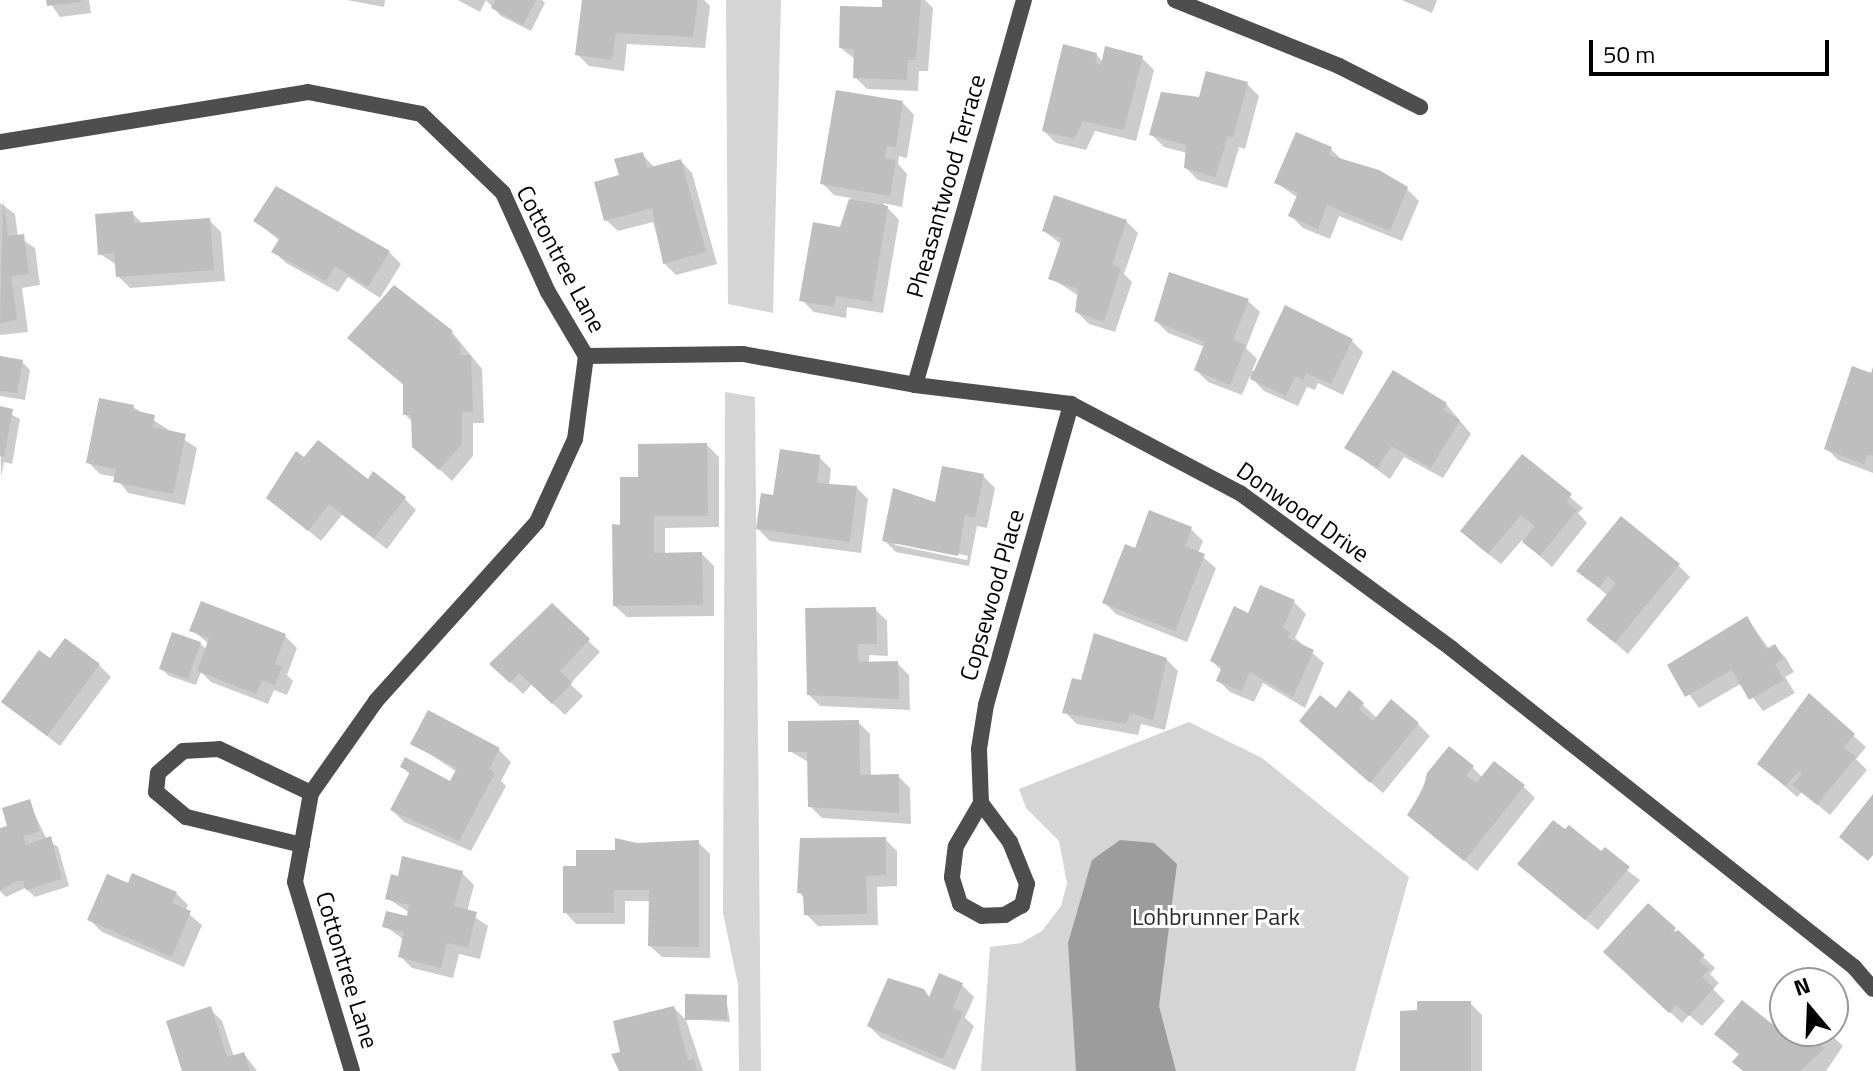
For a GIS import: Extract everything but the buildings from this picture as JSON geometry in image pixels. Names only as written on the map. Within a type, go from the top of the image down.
[{"type":"street","name":"Pheasantwood Terrace","points":[[915,385],[1024,0]]},
{"type":"street","points":[[1175,0],[1339,66],[1420,107]]},
{"type":"street","name":"Cottontree Lane","points":[[0,142],[308,92],[421,114],[503,193],[548,292],[586,356],[575,439],[537,522],[376,701],[311,793],[295,882],[352,1071]]},
{"type":"street","name":"Donwood Drive","points":[[586,356],[743,354],[915,385],[1071,404],[1240,493],[1452,649],[1854,967],[1873,989]]},
{"type":"street","name":"Copsewood Place","points":[[981,803],[979,749],[986,705],[1071,404]]},
{"type":"street","points":[[302,845],[186,817],[156,792],[158,773],[183,751],[219,749],[311,793]]},
{"type":"street","points":[[981,803],[1010,842],[1027,884],[1022,905],[1005,915],[982,916],[960,904],[952,877],[956,846],[981,803]]},
{"type":"green space","points":[[726,0],[781,0],[773,313],[728,304]]},
{"type":"green space","points":[[725,392],[755,397],[761,1071],[739,1071],[738,985],[723,913]]},
{"type":"green space","name":"Lohbrunner Park","points":[[1189,722],[1262,758],[1409,877],[1355,1071],[981,1071],[990,947],[1021,943],[1042,931],[1061,906],[1067,883],[1059,841],[1026,808],[1019,789]]},
{"type":"shaded area","points":[[1120,840],[1154,843],[1177,864],[1159,1006],[1176,1071],[1076,1071],[1068,943],[1092,860]]}]
